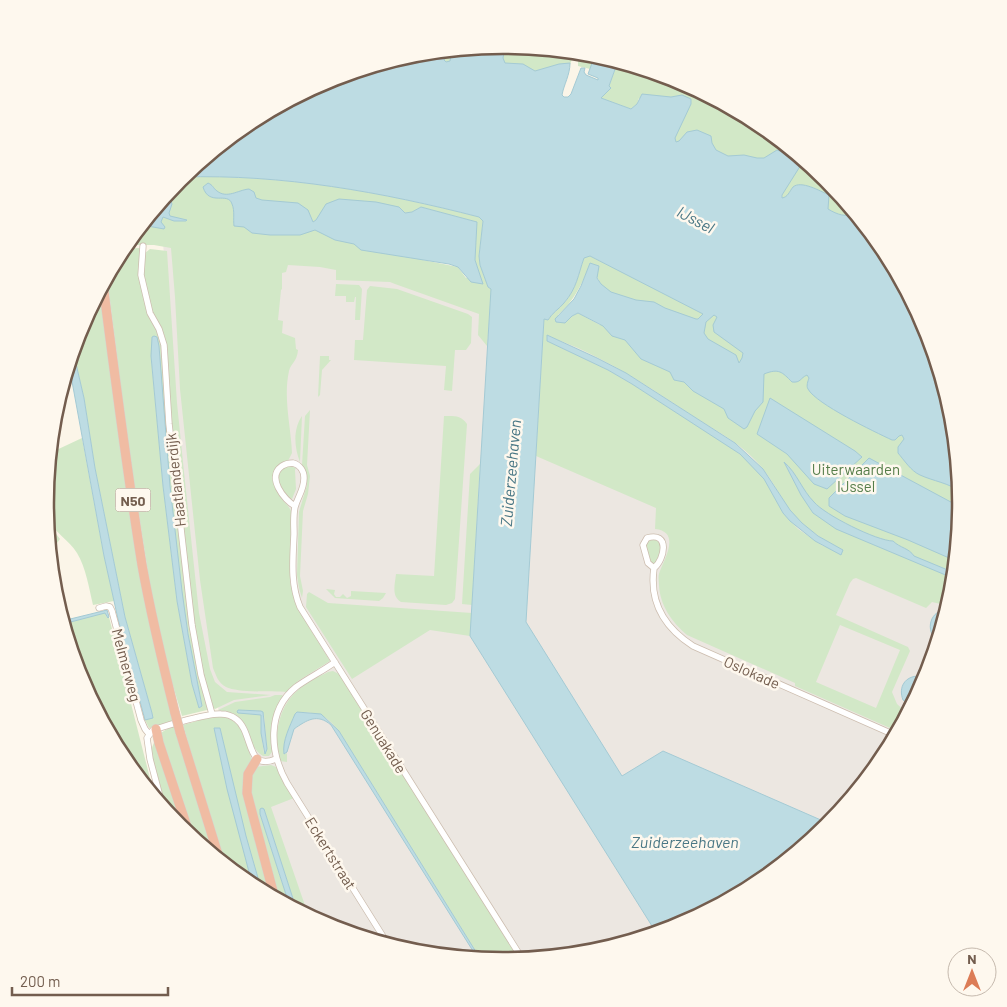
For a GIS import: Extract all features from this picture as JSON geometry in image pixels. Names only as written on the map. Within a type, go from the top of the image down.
[{"type":"highway","name":"N50","points":[[105,295],[143,566],[156,634],[180,732],[216,849]]},
{"type":"highway","points":[[153,731],[185,822]]},
{"type":"highway","points":[[257,760],[248,774],[247,793],[273,889]]},
{"type":"street","name":"Haatlanderdijk","points":[[142,246],[141,275],[150,313],[163,337],[169,424],[192,625],[201,675],[212,714]]},
{"type":"street","name":"Genuakade","points":[[295,506],[288,502],[282,494],[276,478],[278,470],[286,464],[296,464],[303,474],[302,492],[295,506],[292,579],[294,592],[300,607],[518,953]]},
{"type":"street","name":"Oslokade","points":[[654,568],[648,563],[644,545],[647,538],[653,536],[663,541],[664,546],[659,564],[654,568],[652,578],[658,609],[678,636],[694,646],[890,733]]},
{"type":"street","name":"Melmerweg","points":[[98,608],[106,606],[110,607],[112,611],[141,720],[145,729],[153,731],[148,738],[150,759],[159,792]]},
{"type":"street","points":[[153,731],[212,714],[225,714],[241,724],[257,760],[267,762],[276,759],[274,744],[275,724],[284,702],[296,687],[336,662]]},
{"type":"street","name":"Eckertstraat","points":[[276,759],[288,783],[383,937]]},
{"type":"shaded area","points":[[163,241],[441,279],[613,364],[719,429],[946,585],[945,591],[938,620],[919,676],[893,728],[877,753],[842,800],[822,822],[800,842],[753,877],[728,893],[676,919],[620,938],[591,945],[533,952],[504,953],[474,952],[416,945],[387,938],[331,919],[293,900],[263,816],[239,822],[220,739],[218,702],[204,664],[177,461]]},
{"type":"green space","points":[[504,54],[572,59],[559,97],[424,61],[474,55]]},
{"type":"green space","points":[[574,60],[593,63],[590,69],[578,66],[578,61]]},
{"type":"green space","points":[[616,68],[676,88],[728,114],[777,147],[822,185],[842,207],[880,259],[675,144],[639,98],[637,104],[631,109],[600,98],[610,88]]},
{"type":"green space","points":[[194,177],[257,178],[332,186],[442,208],[479,217],[483,221],[479,256],[480,265],[488,287],[492,289],[487,346],[478,335],[479,314],[390,282],[336,280],[336,270],[320,267],[288,265],[286,272],[282,273],[278,320],[283,321],[282,333],[295,338],[296,349],[298,350],[290,368],[287,381],[292,453],[288,461],[282,463],[275,470],[274,484],[292,515],[290,582],[293,593],[307,623],[330,661],[298,681],[287,692],[231,689],[221,683],[213,668],[200,580],[180,389],[171,248],[154,245],[136,245],[165,207]],"holes":[[[421,207],[476,222],[475,260],[479,273],[466,278],[458,267],[423,260],[403,211],[404,213],[412,212]]]},
{"type":"green space","points":[[134,248],[139,248],[141,249],[139,274],[162,341],[174,490],[186,598],[208,707],[207,710],[182,716],[168,669],[152,598],[129,452],[109,289]],"holes":[[[159,346],[168,482],[185,618],[202,706],[199,708],[192,684],[177,601],[163,486],[151,356]]]},
{"type":"green space","points":[[150,249],[167,251],[177,403],[184,472],[199,613],[210,669],[215,682],[227,692],[271,695],[234,700],[215,709],[213,708],[203,675],[194,625],[175,461],[165,337],[152,311],[143,279],[145,253]]},
{"type":"green space","name":"Uiterwaarden IJssel","points":[[590,256],[703,312],[716,316],[810,373],[951,469],[952,533],[942,604],[932,602],[926,608],[856,578],[850,583],[836,615],[908,647],[910,651],[892,692],[897,704],[903,709],[892,729],[687,635],[676,625],[664,607],[660,593],[659,575],[669,548],[669,541],[668,536],[663,531],[655,529],[656,508],[536,456],[544,319],[548,320],[565,302],[577,281],[584,258]],"holes":[[[590,264],[601,284],[600,325],[578,313],[572,316],[558,315],[577,292]],[[547,336],[586,352],[642,383],[746,451],[762,467],[797,518],[818,536],[843,550],[823,546],[798,529],[783,513],[769,486],[759,472],[732,448],[608,370],[547,341]],[[840,625],[900,650],[876,708],[816,682]]]},
{"type":"green space","points":[[336,284],[359,285],[362,289],[360,320],[355,320],[356,297],[354,302],[346,302],[346,296],[335,296]]},
{"type":"green space","points":[[370,286],[397,289],[472,317],[471,343],[466,350],[455,350],[452,391],[444,390],[446,366],[354,360],[355,340],[363,340],[367,290]]},
{"type":"green space","points":[[102,300],[122,453],[144,599],[174,721],[149,728],[145,720],[153,718],[125,617],[95,468],[84,398],[76,365],[88,331]]},
{"type":"green space","points":[[320,356],[329,356],[329,360],[331,360],[322,370],[320,395],[318,397]]},
{"type":"green space","points":[[310,410],[307,465],[310,476],[308,494],[303,511],[300,576],[303,591],[302,598],[297,575],[299,512],[307,485],[307,474],[302,465],[305,416]]},
{"type":"green space","points":[[302,416],[300,462],[295,438]]},
{"type":"green space","points":[[444,416],[460,418],[467,424],[455,599],[452,603],[446,605],[401,602],[395,593],[396,574],[434,576]]},
{"type":"green space","points":[[82,438],[114,601],[93,605],[83,565],[77,553],[55,529],[55,474],[58,449]]},
{"type":"green space","points":[[480,464],[472,605],[462,604],[470,474]]},
{"type":"green space","points":[[290,466],[296,468],[296,489],[292,499],[287,496],[278,483],[278,475],[282,468]]},
{"type":"green space","points":[[55,532],[60,539],[56,543]]},
{"type":"green space","points":[[658,539],[662,547],[657,562],[654,564],[650,562],[646,543],[648,540]]},
{"type":"green space","points":[[326,589],[335,590],[334,594],[336,597],[340,597],[343,594],[347,598],[351,596],[351,591],[386,593],[379,601],[335,598]]},
{"type":"green space","points":[[309,592],[328,603],[472,613],[470,636],[430,630],[352,679],[306,607],[307,594]]},
{"type":"green space","points":[[105,612],[107,617],[109,617],[151,782],[114,728],[100,702],[88,676],[70,622]]},
{"type":"green space","points":[[333,671],[339,674],[515,953],[476,952],[339,731],[330,721],[318,714],[301,712],[284,746],[284,753],[286,754],[287,752],[287,762],[280,761],[277,732],[286,705],[298,690],[328,672]]},
{"type":"green space","points":[[282,695],[284,697],[273,717],[272,752],[269,756],[263,756],[256,750],[245,724],[240,718],[231,713],[218,710],[235,702]],"holes":[[[237,711],[261,711],[264,715],[267,749],[264,753],[261,715]]]},
{"type":"green space","points":[[214,716],[224,717],[237,724],[245,737],[252,761],[246,770],[271,888],[258,880],[216,738],[250,874],[221,853],[183,725]]},
{"type":"green space","points":[[175,726],[211,845],[185,822],[164,798],[151,752],[159,735]]},
{"type":"green space","points":[[271,765],[276,767],[294,798],[271,807],[306,907],[294,901],[264,809],[260,809],[287,897],[276,891],[253,811],[248,779],[255,767]]},
{"type":"water","points":[[504,54],[505,63],[523,64],[535,71],[570,63],[562,95],[564,97],[568,97],[571,94],[581,68],[585,68],[584,72],[586,75],[598,80],[598,78],[588,74],[592,62],[616,68],[609,86],[611,88],[601,98],[631,109],[637,104],[642,94],[671,97],[682,95],[691,99],[691,104],[675,138],[676,142],[687,132],[697,130],[711,136],[716,150],[728,156],[744,155],[764,158],[777,150],[784,153],[801,165],[782,198],[796,185],[811,187],[829,195],[828,209],[835,213],[848,215],[893,279],[919,331],[938,387],[945,416],[952,487],[920,475],[911,468],[898,453],[898,447],[904,439],[902,435],[892,440],[822,402],[808,389],[809,378],[807,375],[799,381],[792,382],[777,371],[764,374],[763,402],[744,429],[728,418],[724,409],[693,391],[684,382],[674,380],[670,372],[641,359],[625,340],[612,336],[603,326],[578,313],[565,323],[556,322],[555,319],[574,299],[590,263],[599,266],[597,278],[611,292],[636,300],[654,302],[696,319],[703,314],[590,256],[584,258],[572,292],[548,320],[544,319],[526,622],[622,776],[663,751],[823,821],[777,860],[728,893],[676,919],[653,927],[470,636],[491,289],[488,287],[480,265],[479,256],[483,221],[479,217],[442,208],[332,186],[257,178],[194,177],[254,130],[279,114],[331,88],[387,69],[416,62],[445,58],[446,62],[450,61],[451,57]],"holes":[[[714,315],[717,317],[713,325],[714,332],[743,353],[739,363],[736,355],[708,339],[704,333],[706,322]]]},
{"type":"water","points":[[208,183],[217,191],[225,194],[249,189],[254,192],[256,198],[262,200],[298,203],[308,210],[313,222],[326,204],[339,199],[376,202],[399,207],[405,213],[412,212],[421,207],[477,222],[475,260],[483,284],[471,282],[458,267],[449,264],[361,250],[354,244],[335,240],[315,230],[300,235],[252,233],[244,227],[234,226],[233,209],[230,200],[214,198],[206,193],[203,187]]},
{"type":"water","points":[[171,201],[172,204],[170,216],[187,220],[174,221],[163,217],[161,222],[165,227],[164,229],[150,226]]},
{"type":"water","points":[[547,335],[626,373],[735,443],[763,469],[790,510],[802,523],[818,536],[843,550],[841,555],[815,541],[790,521],[783,513],[764,479],[740,454],[632,384],[608,370],[547,341]]},
{"type":"water","points":[[152,337],[157,337],[159,346],[170,486],[188,634],[202,706],[199,708],[192,684],[177,601],[163,486],[151,356]]},
{"type":"water","points":[[76,365],[125,617],[153,718],[145,720],[118,619],[104,556],[72,379]]},
{"type":"water","points":[[770,398],[862,457],[827,489],[814,484],[787,454],[757,434]]},
{"type":"water","points":[[869,458],[953,503],[949,558],[845,516],[829,506],[829,498]]},
{"type":"water","points":[[784,462],[810,497],[829,514],[875,537],[893,541],[910,551],[914,556],[948,570],[947,576],[836,529],[813,513],[801,495]]},
{"type":"water","points":[[107,610],[109,617],[105,613],[70,622],[69,619]]},
{"type":"water","points":[[940,611],[933,635],[930,627],[931,621]]},
{"type":"water","points":[[919,676],[907,703],[903,700],[902,687],[906,680]]},
{"type":"water","points":[[238,710],[263,712],[267,749],[265,754],[261,733],[261,715],[238,713]]},
{"type":"water","points":[[297,712],[321,714],[339,731],[476,952],[474,952],[331,725],[321,719],[312,719],[303,723],[294,729],[287,752],[284,754],[284,744]]},
{"type":"water","points":[[214,728],[220,728],[259,880],[250,874],[227,789]]},
{"type":"water","points":[[260,809],[264,809],[294,901],[287,897]]},
{"type":"water label","name":"IJssel","points":[[696,219]]},
{"type":"water label","name":"Zuiderzeehaven","points":[[510,473]]},
{"type":"water label","name":"Zuiderzeehaven","points":[[685,841]]}]
